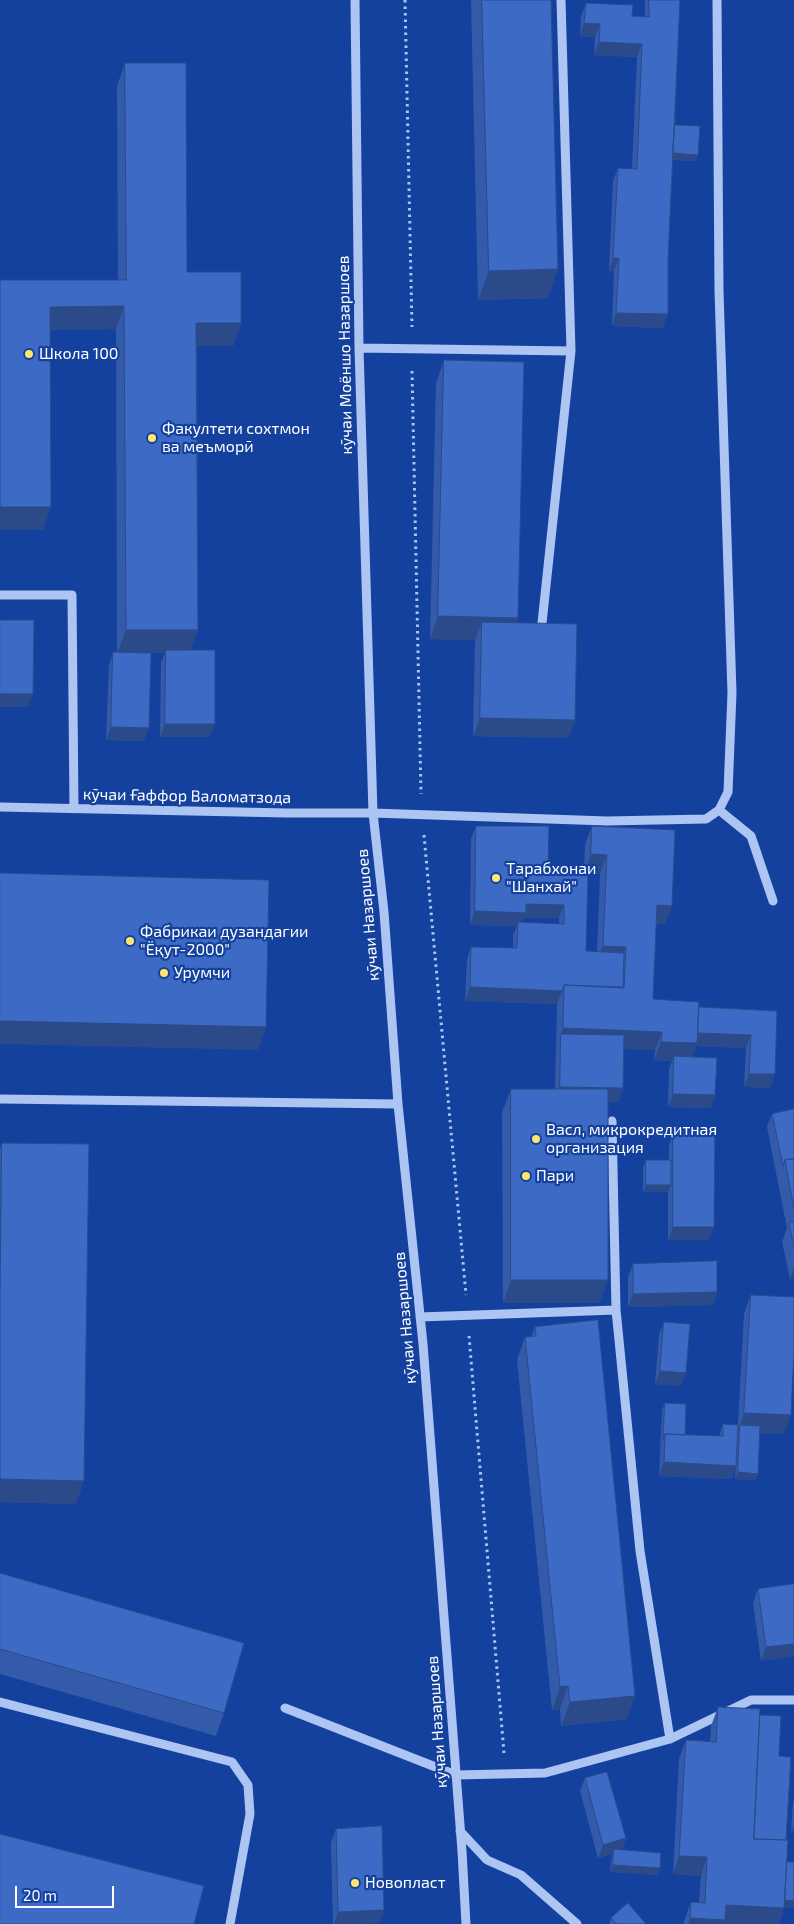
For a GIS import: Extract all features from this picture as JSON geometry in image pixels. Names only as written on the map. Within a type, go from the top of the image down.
[{"type":"street","name":"кӯчаи Моёншо Назаршоев","points":[[355,0],[358,348],[370,710]]},
{"type":"street","points":[[542,623],[572,351],[561,0]]},
{"type":"street","points":[[716,0],[719,291],[732,693],[728,792],[719,810],[751,836],[773,901]]},
{"type":"street","points":[[358,348],[572,351]]},
{"type":"street","points":[[0,595],[72,595],[74,809]]},
{"type":"street","name":"кӯчаи Назаршоев","points":[[370,710],[373,813],[384,912],[398,1104],[420,1317],[466,1924]]},
{"type":"street","name":"кӯчаи Ғаффор Валоматзода","points":[[0,807],[422,814],[617,821],[706,819],[719,810]]},
{"type":"street","points":[[0,1099],[398,1104]]},
{"type":"street","points":[[612,1121],[616,1310],[640,1551],[670,1740]]},
{"type":"street","points":[[420,1317],[616,1310]]},
{"type":"street","points":[[285,1708],[456,1775],[545,1773],[670,1740],[751,1700],[794,1700]]},
{"type":"street","points":[[0,1702],[232,1762],[248,1785],[250,1814],[230,1924]]},
{"type":"street","points":[[460,1831],[488,1860],[521,1875],[577,1924]]},
{"type":"path","points":[[406,0],[422,814],[506,1774]]},
{"type":"building","points":[[482,0],[551,0],[558,269],[489,271]]},
{"type":"building","points":[[649,0],[680,0],[668,260],[668,314],[616,313],[619,258],[613,258],[618,168],[637,169],[642,44],[599,42],[600,24],[584,23],[586,3],[633,5],[632,16],[649,17]]},
{"type":"building","name":"Факултети сохтмон ва меъморӣ","points":[[125,63],[186,63],[187,272],[241,272],[241,323],[196,323],[198,630],[126,630],[124,306],[50,307],[51,507],[0,507],[0,280],[126,280]]},
{"type":"building","points":[[675,125],[700,126],[698,155],[673,153]]},
{"type":"building","points":[[444,360],[524,362],[518,618],[438,616]]},
{"type":"building","points":[[0,620],[34,620],[33,694],[0,694]]},
{"type":"building","points":[[482,622],[577,624],[575,720],[480,718]]},
{"type":"building","points":[[166,650],[215,650],[215,724],[165,724]]},
{"type":"building","points":[[113,652],[151,653],[149,728],[111,727]]},
{"type":"building","points":[[476,826],[549,826],[548,871],[588,871],[586,951],[624,953],[623,987],[564,985],[562,991],[470,987],[471,947],[517,948],[518,922],[564,924],[564,905],[526,904],[526,913],[475,911]]},
{"type":"building","points":[[592,826],[675,830],[672,906],[657,905],[653,999],[699,1002],[697,1043],[661,1042],[662,1032],[563,1028],[564,985],[624,988],[626,947],[603,946],[607,855],[591,854]]},
{"type":"building","name":"Фабрикаи дузандагии \"Ёқут-2000\"","points":[[0,873],[269,880],[266,1027],[0,1021]]},
{"type":"building","points":[[699,1007],[777,1011],[775,1074],[749,1074],[751,1035],[698,1033]]},
{"type":"building","points":[[561,1034],[624,1035],[623,1088],[560,1087]]},
{"type":"building","points":[[674,1056],[717,1058],[715,1095],[673,1094]]},
{"type":"building","points":[[511,1089],[608,1089],[608,1280],[511,1280]]},
{"type":"building","points":[[794,1109],[794,1159],[785,1160],[783,1166],[772,1114]]},
{"type":"building","points":[[673,1132],[715,1132],[714,1227],[673,1227]]},
{"type":"building","points":[[2,1143],[89,1144],[84,1481],[0,1479]]},
{"type":"building","points":[[794,1159],[794,1209],[785,1160]]},
{"type":"building","points":[[646,1160],[671,1160],[671,1185],[646,1185]]},
{"type":"building","points":[[794,1222],[794,1247],[789,1223]]},
{"type":"building","points":[[717,1261],[717,1292],[633,1294],[633,1264]]},
{"type":"building","points":[[751,1295],[794,1297],[791,1415],[744,1413]]},
{"type":"building","points":[[598,1320],[635,1696],[570,1702],[568,1686],[560,1687],[525,1337],[536,1336],[535,1327]]},
{"type":"building","points":[[664,1322],[690,1324],[686,1373],[660,1371]]},
{"type":"building","points":[[665,1403],[686,1404],[685,1435],[665,1434],[663,1440]]},
{"type":"building","points":[[723,1424],[738,1425],[736,1466],[664,1462],[665,1434],[723,1436]]},
{"type":"building","points":[[740,1425],[760,1426],[758,1474],[738,1472]]},
{"type":"building","points":[[0,1573],[244,1643],[224,1713],[0,1649]]},
{"type":"building","points":[[794,1584],[794,1644],[766,1647],[758,1589]]},
{"type":"building","points":[[718,1707],[760,1709],[754,1839],[788,1840],[784,1908],[726,1905],[725,1920],[690,1918],[691,1902],[705,1903],[707,1857],[679,1856],[686,1740],[716,1742]]},
{"type":"building","points":[[760,1715],[781,1716],[779,1756],[791,1757],[786,1840],[754,1839]]},
{"type":"building","points":[[607,1772],[626,1838],[603,1845],[585,1778]]},
{"type":"building","name":"Новопласт","points":[[382,1826],[384,1910],[338,1912],[336,1829]]},
{"type":"building","points":[[0,1834],[204,1886],[194,1924],[0,1924]]},
{"type":"building","points":[[614,1849],[661,1853],[660,1868],[613,1865]]},
{"type":"building","points":[[787,1862],[794,1862],[794,1901],[785,1900]]},
{"type":"building","points":[[628,1903],[646,1924],[616,1924],[611,1918]]},
{"type":"place","name":"Школа 100","points":[[29,354]]},
{"type":"place","name":"Факултети сохтмон ва меъморӣ","points":[[152,438]]},
{"type":"place","name":"Тарабхонаи \"Шанхай\"","points":[[496,878]]},
{"type":"place","name":"Фабрикаи дузандагии \"Ёқут-2000\"","points":[[130,941]]},
{"type":"place","name":"Урумчи","points":[[164,973]]},
{"type":"place","name":"Васл, микрокредитная организация","points":[[536,1139]]},
{"type":"place","name":"Пари","points":[[526,1176]]},
{"type":"place","name":"Новопласт","points":[[355,1883]]}]
